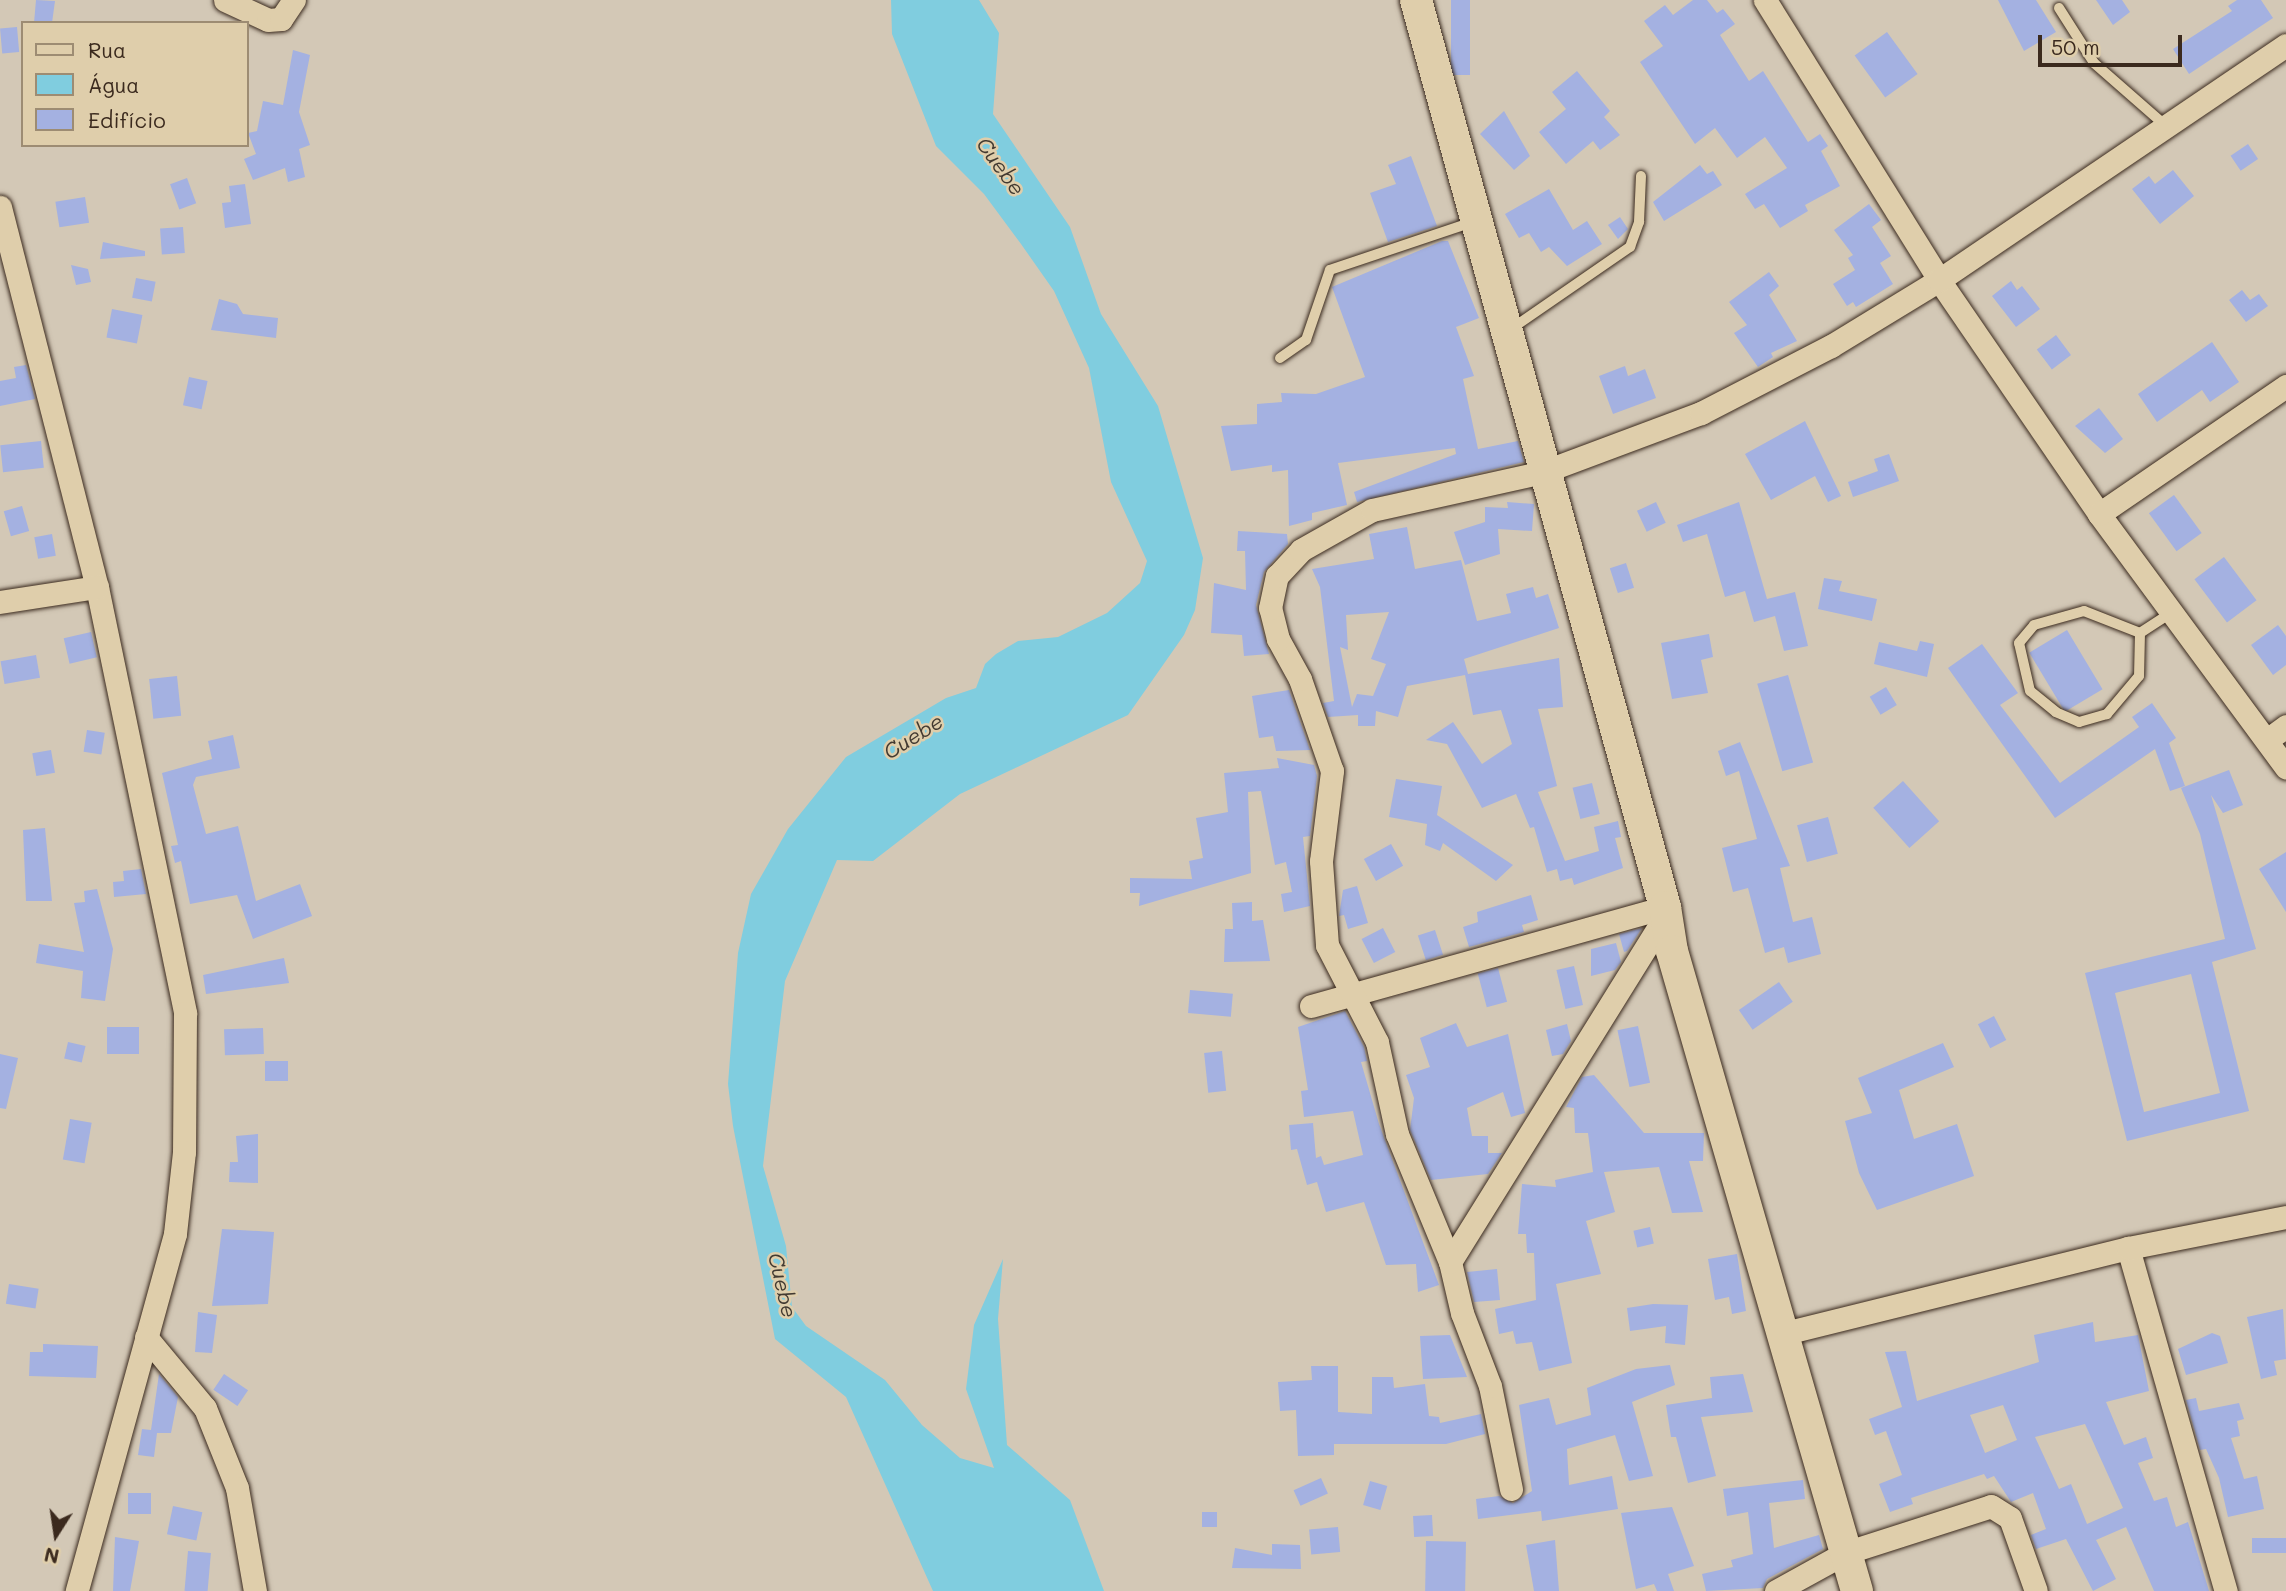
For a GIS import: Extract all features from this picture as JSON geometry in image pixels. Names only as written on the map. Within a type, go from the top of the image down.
[{"type":"main road","points":[[1416,0],[1543,472],[1857,1591]]},
{"type":"street","points":[[225,0],[268,20],[281,19],[294,0]]},
{"type":"street","points":[[1765,0],[1939,280],[2099,514],[2286,768]]},
{"type":"street","points":[[1511,1489],[1490,1386],[1462,1313],[1450,1262],[1397,1134],[1377,1042],[1355,993],[1327,945],[1321,861],[1332,771],[1300,679],[1278,639],[1270,608],[1277,576],[1301,550],[1372,510],[1543,472],[1701,413],[1831,346],[1939,280],[2286,45]]},
{"type":"street","points":[[0,207],[97,587],[185,1013],[184,1152],[175,1234],[77,1591]]},
{"type":"street","points":[[2099,514],[2286,386]]},
{"type":"street","points":[[0,602],[97,587]]},
{"type":"street","points":[[2267,740],[2286,726]]},
{"type":"street","points":[[1311,1006],[1665,912]]},
{"type":"street","points":[[1450,1262],[1665,912]]},
{"type":"street","points":[[1785,1333],[2128,1248],[2286,1217]]},
{"type":"street","points":[[2128,1248],[2226,1591]]},
{"type":"street","points":[[146,1337],[205,1408],[237,1488],[255,1591]]},
{"type":"street","points":[[1776,1591],[1845,1553],[1991,1506],[2010,1518],[2036,1591]]},
{"type":"lane","points":[[2059,8],[2094,63],[2166,126]]},
{"type":"lane","points":[[1505,332],[1630,247],[1639,222],[1642,176]]},
{"type":"lane","points":[[1280,358],[1306,340],[1330,270],[1475,221]]},
{"type":"lane","points":[[2084,611],[2140,634],[2139,676],[2107,714],[2079,722],[2056,712],[2030,691],[2019,643],[2034,625],[2084,611]]},
{"type":"lane","points":[[2140,634],[2172,612]]},
{"type":"water","name":"Cuebe","points":[[891,0],[979,0],[999,33],[993,114],[1070,227],[1101,314],[1158,406],[1203,558],[1195,610],[1184,635],[1128,715],[960,794],[873,861],[837,860],[785,981],[763,1166],[786,1246],[792,1307],[806,1326],[885,1380],[922,1425],[960,1458],[994,1468],[966,1389],[974,1325],[1003,1259],[998,1319],[1007,1445],[1070,1500],[1104,1591],[933,1591],[846,1397],[775,1339],[733,1126],[728,1084],[738,953],[751,894],[788,829],[846,757],[946,698],[976,688],[985,664],[1018,641],[1058,637],[1107,613],[1140,583],[1147,561],[1111,482],[1089,368],[1054,291],[984,194],[936,146],[892,34]]},
{"type":"building","points":[[36,0],[55,1],[52,21],[34,21]]},
{"type":"building","points":[[1451,0],[1470,0],[1470,75],[1451,75]]},
{"type":"building","points":[[1693,0],[1707,0],[1717,13],[1723,9],[1735,24],[1720,35],[1749,81],[1763,71],[1808,142],[1820,134],[1828,146],[1821,151],[1840,186],[1805,205],[1808,211],[1780,228],[1764,204],[1755,209],[1745,194],[1787,168],[1765,137],[1737,158],[1715,128],[1695,144],[1640,62],[1663,46],[1644,21],[1665,5],[1673,15]]},
{"type":"building","points":[[1998,0],[2036,0],[2056,32],[2024,51]]},
{"type":"building","points":[[2096,0],[2122,0],[2130,12],[2113,25]]},
{"type":"building","points":[[2237,0],[2261,0],[2273,18],[2189,74],[2173,49],[2232,11],[2228,6]]},
{"type":"building","points":[[17,27],[19,52],[2,53],[0,28]]},
{"type":"building","points":[[1887,32],[1918,74],[1885,98],[1855,56]]},
{"type":"building","points":[[293,50],[310,55],[299,112],[310,145],[299,149],[305,177],[288,182],[285,168],[253,180],[244,159],[256,154],[248,133],[257,131],[263,101],[283,105]]},
{"type":"building","points":[[1577,71],[1610,111],[1604,117],[1620,135],[1600,150],[1593,141],[1566,164],[1539,132],[1566,109],[1552,92]]},
{"type":"building","points":[[1504,111],[1530,156],[1514,170],[1480,134]]},
{"type":"building","points":[[2248,144],[2258,159],[2241,171],[2231,156]]},
{"type":"building","points":[[1411,156],[1437,226],[1388,242],[1370,193],[1396,184],[1388,165]]},
{"type":"building","points":[[1700,165],[1707,174],[1713,171],[1722,185],[1664,221],[1653,202]]},
{"type":"building","points":[[2173,170],[2194,196],[2160,224],[2132,189],[2149,176],[2155,184]]},
{"type":"building","points":[[187,178],[196,203],[179,210],[170,184]]},
{"type":"building","points":[[245,184],[251,224],[225,228],[222,203],[231,202],[229,186]]},
{"type":"building","points":[[1549,189],[1573,230],[1587,221],[1602,244],[1567,266],[1549,247],[1541,252],[1529,233],[1519,238],[1505,214]]},
{"type":"building","points":[[85,197],[89,223],[59,227],[55,202]]},
{"type":"building","points":[[1869,204],[1881,220],[1872,227],[1891,256],[1880,263],[1893,284],[1856,307],[1853,302],[1847,306],[1833,284],[1855,270],[1848,258],[1853,255],[1834,230]]},
{"type":"building","points":[[1620,217],[1628,229],[1618,239],[1608,225]]},
{"type":"building","points":[[183,227],[185,253],[162,255],[160,229]]},
{"type":"building","points":[[1442,241],[1448,241],[1479,318],[1456,327],[1474,376],[1463,379],[1478,449],[1518,441],[1524,462],[1357,502],[1354,492],[1456,454],[1455,448],[1338,463],[1347,505],[1312,513],[1312,520],[1289,526],[1288,470],[1272,472],[1272,465],[1231,471],[1221,426],[1257,424],[1257,404],[1282,402],[1281,393],[1316,394],[1365,377],[1332,287]]},
{"type":"building","points":[[103,242],[145,251],[145,256],[100,259]]},
{"type":"building","points":[[71,265],[88,269],[91,282],[76,285]]},
{"type":"building","points":[[1769,272],[1779,286],[1769,295],[1797,341],[1771,353],[1773,357],[1758,367],[1734,333],[1747,325],[1729,302]]},
{"type":"building","points":[[136,278],[156,282],[152,301],[132,298]]},
{"type":"building","points":[[2011,281],[2017,290],[2022,286],[2040,309],[2016,327],[1992,296]]},
{"type":"building","points":[[2242,290],[2250,300],[2259,294],[2268,306],[2246,322],[2229,300]]},
{"type":"building","points":[[219,299],[237,304],[243,314],[278,318],[276,338],[211,330]]},
{"type":"building","points":[[112,309],[142,315],[137,343],[106,337]]},
{"type":"building","points":[[2056,335],[2071,355],[2052,369],[2037,349]]},
{"type":"building","points":[[2212,342],[2239,382],[2210,402],[2202,390],[2157,422],[2138,394]]},
{"type":"building","points":[[26,365],[35,399],[0,406],[0,381],[16,378],[14,367]]},
{"type":"building","points":[[1625,366],[1628,376],[1645,369],[1656,398],[1613,414],[1599,376]]},
{"type":"building","points":[[189,377],[208,381],[202,409],[183,405]]},
{"type":"building","points":[[2099,408],[2123,439],[2105,453],[2075,426]]},
{"type":"building","points":[[1805,421],[1841,496],[1828,502],[1815,476],[1771,500],[1745,454]]},
{"type":"building","points":[[41,441],[44,468],[3,472],[0,445]]},
{"type":"building","points":[[1889,454],[1899,481],[1853,497],[1848,482],[1878,471],[1874,459]]},
{"type":"building","points":[[2174,495],[2202,533],[2177,551],[2149,513]]},
{"type":"building","points":[[1507,502],[1534,504],[1532,531],[1498,529],[1500,554],[1465,565],[1454,532],[1485,522],[1485,507],[1508,508]]},
{"type":"building","points":[[1656,502],[1666,523],[1647,532],[1637,511]]},
{"type":"building","points":[[1739,502],[1767,599],[1795,592],[1808,646],[1784,651],[1775,616],[1754,622],[1745,591],[1725,597],[1707,534],[1683,542],[1677,525]]},
{"type":"building","points":[[22,506],[29,531],[11,536],[4,511]]},
{"type":"building","points":[[1407,527],[1415,569],[1461,560],[1477,621],[1511,613],[1506,594],[1533,587],[1536,598],[1548,594],[1559,628],[1464,659],[1468,674],[1559,658],[1563,707],[1538,709],[1557,786],[1538,792],[1565,861],[1599,851],[1594,827],[1618,821],[1621,837],[1615,838],[1623,868],[1574,885],[1572,878],[1560,881],[1557,869],[1547,872],[1534,827],[1530,828],[1516,794],[1482,808],[1447,744],[1426,740],[1453,722],[1482,764],[1512,744],[1501,710],[1473,715],[1465,675],[1407,686],[1398,717],[1376,711],[1375,726],[1358,726],[1358,715],[1328,717],[1323,703],[1334,701],[1320,587],[1312,569],[1374,559],[1369,534]],"holes":[[[1389,612],[1371,659],[1386,664],[1373,696],[1357,694],[1352,707],[1340,647],[1348,650],[1346,615]]]},
{"type":"building","points":[[1238,531],[1287,534],[1288,544],[1264,572],[1256,605],[1269,654],[1244,656],[1242,635],[1211,633],[1214,583],[1246,590],[1245,551],[1237,551]]},
{"type":"building","points":[[52,534],[56,556],[38,559],[34,537]]},
{"type":"building","points":[[2224,557],[2256,600],[2227,622],[2194,579]]},
{"type":"building","points":[[1626,563],[1634,588],[1618,593],[1610,568]]},
{"type":"building","points":[[1824,578],[1842,581],[1839,591],[1877,599],[1872,621],[1818,609]]},
{"type":"building","points":[[2278,625],[2286,636],[2286,665],[2273,675],[2251,645]]},
{"type":"building","points":[[2067,630],[2103,689],[2065,712],[2029,653]]},
{"type":"building","points":[[91,632],[97,657],[70,664],[64,638]]},
{"type":"building","points":[[1709,634],[1713,657],[1701,660],[1708,693],[1672,699],[1661,643]]},
{"type":"building","points":[[1920,641],[1934,644],[1927,677],[1874,664],[1879,642],[1917,651]]},
{"type":"building","points":[[1982,644],[2018,693],[2000,705],[2060,783],[2139,727],[2132,717],[2152,703],[2176,738],[2169,743],[2185,786],[2170,791],[2155,749],[2055,818],[1948,668]]},
{"type":"building","points":[[36,655],[40,678],[5,684],[1,661]]},
{"type":"building","points":[[1788,675],[1813,762],[1782,771],[1757,684]]},
{"type":"building","points":[[177,676],[181,716],[153,719],[149,679]]},
{"type":"building","points":[[1886,687],[1897,705],[1881,715],[1870,697]]},
{"type":"building","points":[[1289,690],[1310,750],[1276,751],[1273,736],[1259,738],[1252,696]]},
{"type":"building","points":[[87,730],[105,733],[101,755],[84,752]]},
{"type":"building","points":[[233,735],[240,768],[196,777],[193,785],[206,834],[238,826],[256,901],[300,884],[312,916],[253,939],[237,895],[190,904],[181,861],[175,863],[171,846],[178,845],[162,773],[212,759],[208,741]]},
{"type":"building","points":[[1740,742],[1790,866],[1780,868],[1793,922],[1812,917],[1821,954],[1788,963],[1784,947],[1765,953],[1748,888],[1733,892],[1722,848],[1757,839],[1739,771],[1726,776],[1718,751]]},
{"type":"building","points":[[51,750],[55,773],[36,776],[32,753]]},
{"type":"building","points":[[1277,758],[1314,765],[1317,776],[1310,836],[1303,837],[1310,906],[1284,912],[1281,894],[1292,892],[1286,862],[1275,865],[1261,791],[1248,792],[1251,873],[1139,906],[1140,893],[1130,893],[1130,878],[1192,879],[1189,861],[1203,858],[1196,818],[1228,812],[1224,773],[1279,768]]},
{"type":"building","points":[[2229,770],[2243,805],[2223,813],[2211,795],[2256,949],[2212,962],[2249,1111],[2127,1141],[2085,973],[2225,939],[2200,834],[2181,788]],"holes":[[[2191,974],[2220,1093],[2144,1112],[2115,993]]]},
{"type":"building","points":[[1396,779],[1442,786],[1437,815],[1513,865],[1496,881],[1443,843],[1440,851],[1425,845],[1427,824],[1389,817]]},
{"type":"building","points":[[1903,781],[1939,821],[1909,848],[1873,808]]},
{"type":"building","points":[[1592,783],[1600,814],[1580,819],[1573,788]]},
{"type":"building","points":[[1828,817],[1838,854],[1807,862],[1797,825]]},
{"type":"building","points":[[45,828],[52,901],[26,901],[23,830]]},
{"type":"building","points":[[1391,844],[1403,866],[1376,881],[1364,859]]},
{"type":"building","points":[[2286,852],[2286,912],[2259,869]]},
{"type":"building","points":[[141,869],[146,894],[114,897],[113,882],[124,881],[123,871]]},
{"type":"building","points":[[1357,886],[1368,923],[1348,929],[1344,915],[1339,916],[1343,890]]},
{"type":"building","points":[[97,889],[113,949],[105,1001],[81,998],[83,971],[36,963],[39,944],[84,952],[74,903],[85,902],[84,891]]},
{"type":"building","points":[[1531,895],[1538,920],[1522,925],[1524,932],[1469,947],[1463,927],[1478,922],[1477,912]]},
{"type":"building","points":[[1252,902],[1252,921],[1263,920],[1270,961],[1224,962],[1225,929],[1233,929],[1232,903]]},
{"type":"building","points":[[1383,928],[1395,952],[1374,963],[1362,939]]},
{"type":"building","points":[[1642,928],[1627,951],[1624,952],[1619,934]]},
{"type":"building","points":[[1435,930],[1443,955],[1426,960],[1418,936]]},
{"type":"building","points":[[1616,943],[1621,962],[1615,970],[1591,976],[1591,949]]},
{"type":"building","points":[[284,958],[289,983],[206,994],[203,975]]},
{"type":"building","points":[[1574,966],[1583,1005],[1565,1009],[1556,970]]},
{"type":"building","points":[[1498,968],[1507,1002],[1487,1007],[1478,973]]},
{"type":"building","points":[[1779,982],[1793,1002],[1753,1030],[1739,1010]]},
{"type":"building","points":[[1190,990],[1233,994],[1231,1017],[1188,1013]]},
{"type":"building","points":[[1345,1011],[1364,1047],[1367,1061],[1361,1062],[1379,1124],[1439,1285],[1418,1292],[1416,1264],[1386,1265],[1364,1202],[1326,1212],[1317,1182],[1307,1185],[1297,1149],[1291,1150],[1289,1125],[1313,1123],[1316,1158],[1321,1156],[1324,1165],[1363,1155],[1353,1111],[1304,1117],[1301,1091],[1308,1090],[1298,1027]]},
{"type":"building","points":[[1994,1016],[2006,1040],[1990,1048],[1978,1024]]},
{"type":"building","points":[[1456,1023],[1467,1047],[1508,1034],[1525,1113],[1511,1117],[1503,1092],[1467,1108],[1472,1136],[1488,1136],[1488,1153],[1502,1153],[1488,1174],[1431,1180],[1410,1130],[1414,1098],[1406,1075],[1430,1067],[1420,1038]]},
{"type":"building","points":[[1567,1024],[1571,1041],[1563,1054],[1552,1056],[1546,1030]]},
{"type":"building","points":[[1638,1026],[1650,1083],[1630,1087],[1617,1030]]},
{"type":"building","points":[[107,1027],[139,1027],[139,1054],[107,1054]]},
{"type":"building","points":[[263,1028],[264,1054],[225,1055],[224,1029]]},
{"type":"building","points":[[68,1042],[86,1046],[82,1063],[64,1059]]},
{"type":"building","points":[[1943,1043],[1954,1067],[1899,1090],[1914,1139],[1957,1124],[1974,1176],[1877,1210],[1859,1173],[1845,1121],[1872,1113],[1858,1078]]},
{"type":"building","points":[[1222,1051],[1226,1091],[1208,1093],[1204,1053]]},
{"type":"building","points":[[0,1054],[18,1058],[6,1109],[0,1108]]},
{"type":"building","points":[[265,1061],[288,1061],[288,1081],[265,1081]]},
{"type":"building","points":[[1594,1075],[1644,1133],[1704,1133],[1703,1161],[1689,1161],[1703,1212],[1672,1213],[1659,1167],[1604,1172],[1615,1212],[1586,1221],[1601,1274],[1556,1284],[1572,1363],[1539,1371],[1532,1342],[1516,1344],[1513,1331],[1499,1334],[1495,1309],[1536,1300],[1534,1253],[1527,1253],[1526,1234],[1518,1234],[1522,1184],[1556,1187],[1555,1180],[1593,1172],[1588,1133],[1575,1133],[1574,1108],[1566,1107],[1582,1077]]},
{"type":"building","points":[[70,1119],[92,1123],[85,1163],[63,1159]]},
{"type":"building","points":[[258,1134],[258,1183],[229,1182],[230,1162],[238,1162],[236,1136]]},
{"type":"building","points":[[1650,1227],[1654,1244],[1637,1247],[1633,1231]]},
{"type":"building","points":[[222,1229],[274,1232],[268,1304],[212,1306]]},
{"type":"building","points":[[1737,1254],[1746,1311],[1732,1314],[1729,1297],[1715,1300],[1708,1259]]},
{"type":"building","points":[[1497,1269],[1500,1300],[1474,1302],[1467,1272]]},
{"type":"building","points":[[9,1284],[39,1289],[36,1308],[6,1304]]},
{"type":"building","points":[[1653,1304],[1688,1305],[1685,1345],[1665,1343],[1666,1326],[1630,1331],[1627,1308]]},
{"type":"building","points":[[2283,1309],[2286,1359],[2274,1361],[2277,1375],[2261,1379],[2247,1317]]},
{"type":"building","points":[[198,1312],[217,1315],[212,1353],[195,1352]]},
{"type":"building","points":[[2093,1322],[2095,1342],[2138,1335],[2149,1391],[2106,1402],[2124,1445],[2146,1437],[2153,1458],[2138,1463],[2154,1501],[2167,1497],[2176,1527],[2188,1522],[2209,1591],[2154,1591],[2126,1527],[2096,1540],[2116,1579],[2093,1591],[2066,1539],[2036,1549],[2031,1535],[2046,1529],[2033,1493],[2011,1502],[1994,1476],[1987,1479],[1984,1474],[1911,1498],[1913,1504],[1890,1512],[1879,1484],[1902,1475],[1886,1431],[1875,1435],[1869,1419],[1902,1407],[1885,1352],[1906,1351],[1917,1401],[2039,1362],[2034,1335]],"holes":[[[2003,1405],[2017,1440],[1985,1453],[1970,1415]],[[2085,1424],[2123,1508],[2087,1524],[2071,1484],[2059,1489],[2035,1437]]]},
{"type":"building","points":[[2212,1333],[2220,1336],[2228,1363],[2186,1375],[2178,1349]]},
{"type":"building","points":[[1450,1335],[1467,1377],[1423,1379],[1420,1336]]},
{"type":"building","points":[[43,1344],[98,1346],[96,1378],[29,1376],[30,1352],[43,1352]]},
{"type":"building","points":[[1670,1365],[1675,1385],[1632,1402],[1653,1476],[1629,1481],[1615,1435],[1567,1449],[1569,1485],[1612,1476],[1618,1509],[1542,1521],[1541,1511],[1478,1519],[1476,1499],[1499,1496],[1513,1503],[1532,1491],[1519,1405],[1549,1398],[1556,1425],[1591,1415],[1587,1388],[1636,1369]]},
{"type":"building","points":[[1311,1366],[1338,1366],[1338,1412],[1372,1414],[1372,1377],[1393,1377],[1394,1388],[1425,1384],[1429,1416],[1439,1417],[1440,1423],[1481,1414],[1485,1434],[1446,1444],[1334,1444],[1334,1455],[1298,1456],[1296,1410],[1280,1411],[1278,1382],[1312,1380]]},
{"type":"building","points":[[159,1374],[178,1397],[171,1433],[157,1433],[154,1457],[138,1455],[142,1429],[151,1430]]},
{"type":"building","points":[[224,1374],[248,1390],[237,1406],[213,1390]]},
{"type":"building","points":[[1743,1374],[1753,1412],[1701,1417],[1716,1476],[1688,1483],[1676,1437],[1671,1437],[1666,1405],[1712,1398],[1710,1377]]},
{"type":"building","points":[[2196,1398],[2199,1411],[2239,1403],[2244,1419],[2237,1421],[2240,1436],[2231,1438],[2244,1479],[2257,1476],[2264,1509],[2228,1517],[2219,1478],[2206,1449],[2200,1450],[2186,1400]]},
{"type":"building","points":[[1321,1478],[1328,1494],[1301,1506],[1294,1490]]},
{"type":"building","points":[[1803,1480],[1805,1499],[1769,1503],[1774,1548],[1819,1535],[1823,1549],[1767,1579],[1763,1588],[1706,1591],[1702,1574],[1733,1567],[1731,1560],[1753,1554],[1748,1512],[1727,1516],[1723,1489]]},
{"type":"building","points":[[1370,1481],[1387,1486],[1380,1510],[1363,1505]]},
{"type":"building","points":[[128,1493],[151,1493],[151,1514],[128,1514]]},
{"type":"building","points":[[173,1506],[202,1512],[196,1541],[167,1534]]},
{"type":"building","points":[[1672,1507],[1694,1566],[1668,1574],[1674,1591],[1657,1591],[1654,1584],[1636,1589],[1621,1513]]},
{"type":"building","points":[[1202,1512],[1217,1512],[1217,1527],[1202,1527]]},
{"type":"building","points":[[1432,1515],[1433,1536],[1414,1537],[1413,1516]]},
{"type":"building","points":[[1338,1527],[1340,1552],[1311,1554],[1309,1530]]},
{"type":"building","points":[[115,1537],[139,1541],[130,1591],[113,1591]]},
{"type":"building","points":[[2252,1538],[2286,1538],[2286,1553],[2252,1553]]},
{"type":"building","points":[[1555,1540],[1559,1591],[1534,1591],[1526,1545]]},
{"type":"building","points":[[1426,1541],[1466,1542],[1465,1591],[1425,1591]]},
{"type":"building","points":[[1272,1544],[1300,1545],[1301,1569],[1232,1568],[1235,1548],[1272,1555]]},
{"type":"building","points":[[188,1551],[211,1553],[208,1591],[185,1591]]}]
